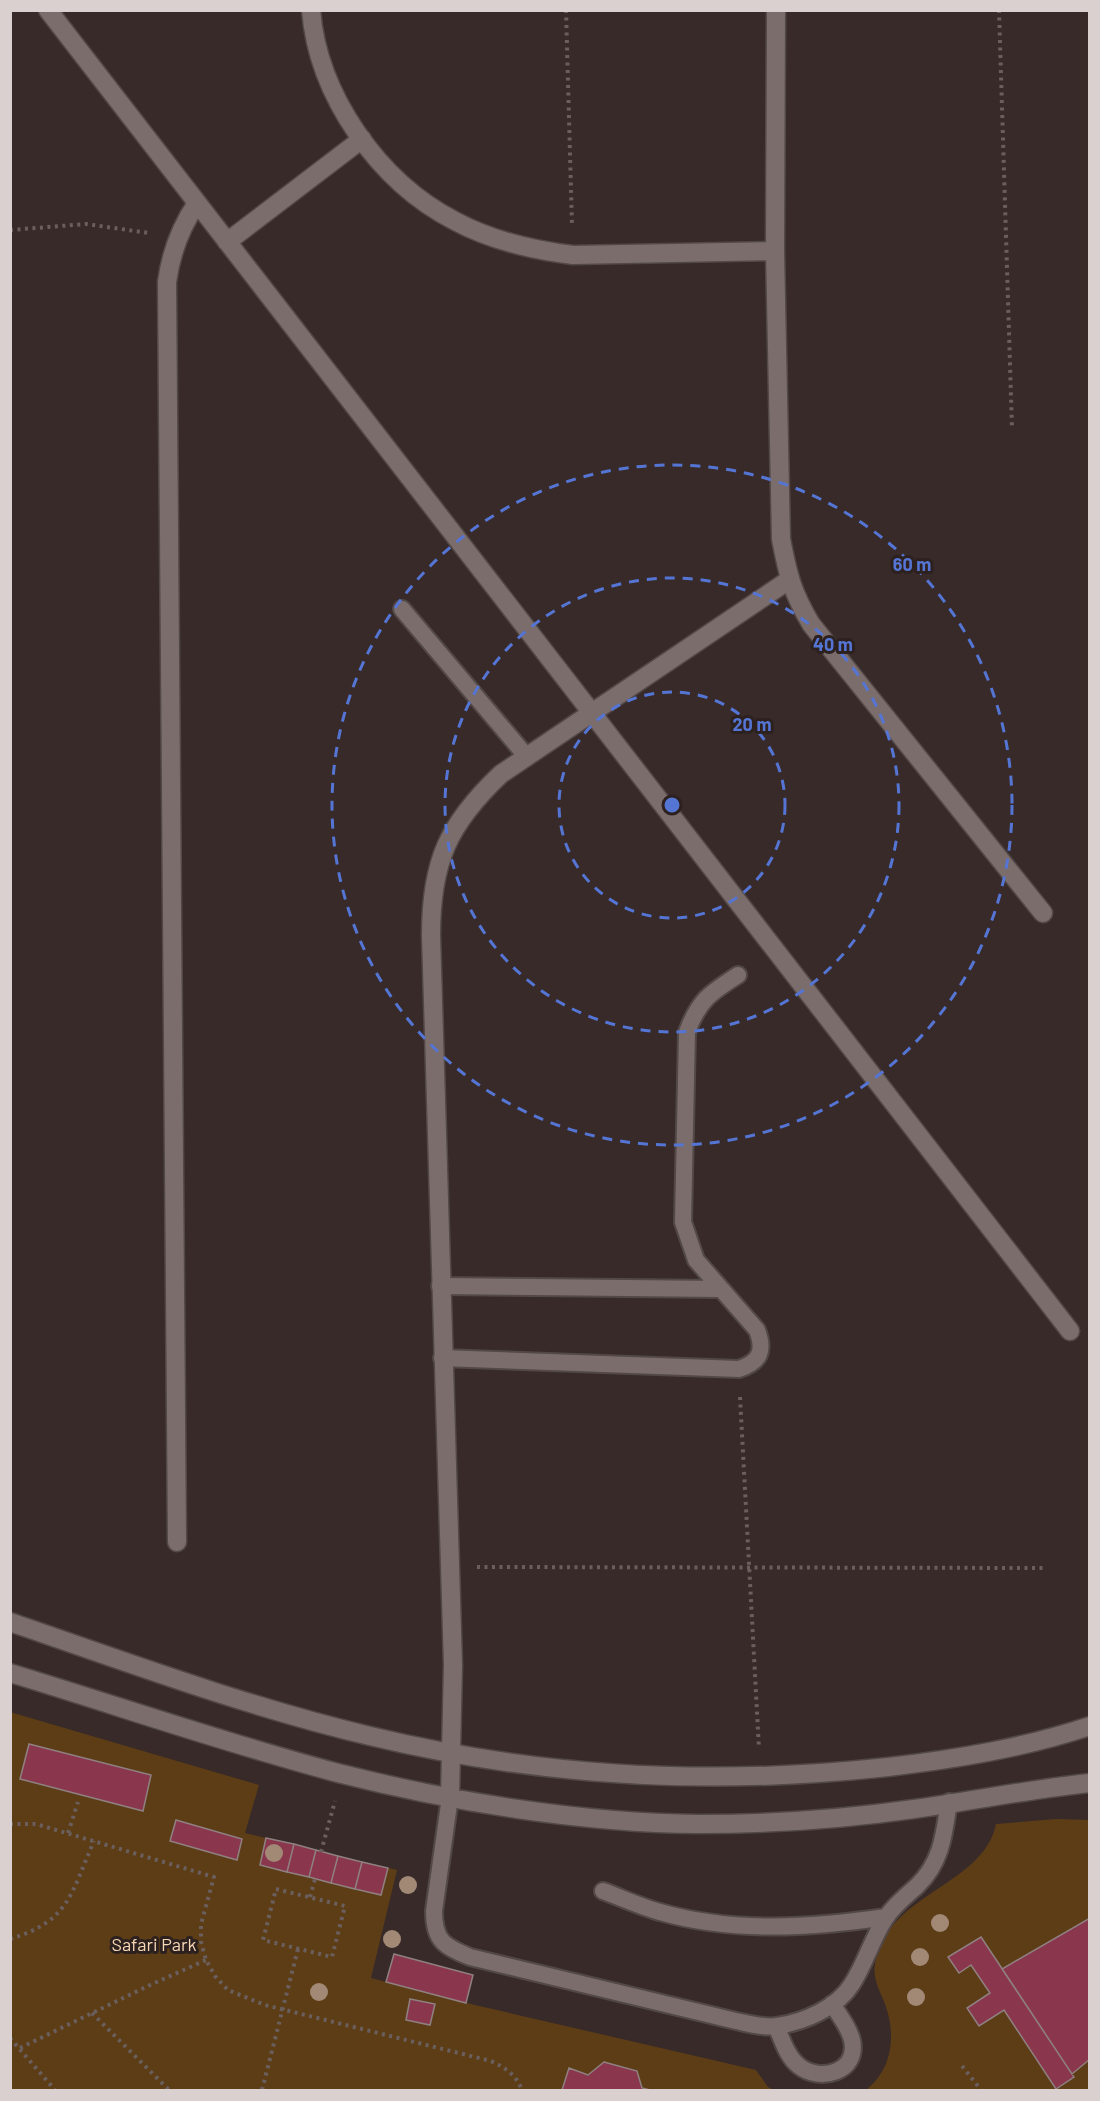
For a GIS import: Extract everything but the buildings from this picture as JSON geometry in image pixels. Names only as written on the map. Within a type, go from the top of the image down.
[{"type":"street","points":[[48,10],[1070,1331]]},
{"type":"street","points":[[311,10],[324,68],[347,117],[362,139],[404,186],[428,205],[454,221],[512,244],[573,255],[775,251]]},
{"type":"street","points":[[776,10],[775,251],[781,539],[789,580],[811,624],[1043,913]]},
{"type":"street","points":[[227,242],[362,139]]},
{"type":"street","points":[[177,1542],[167,294],[170,259],[177,236],[197,202]]},
{"type":"street","points":[[450,1797],[453,1665],[442,1358],[431,925],[435,874],[460,818],[501,774],[789,580]]},
{"type":"street","points":[[10,1622],[211,1690],[370,1736],[512,1763],[615,1773],[698,1777],[847,1771],[964,1756],[1020,1745],[1089,1726]]},
{"type":"street","points":[[10,1673],[342,1774],[450,1797],[574,1815],[699,1824],[843,1816],[915,1809],[949,1802],[1089,1784]]},
{"type":"lane","points":[[402,609],[527,757]]},
{"type":"lane","points":[[442,1358],[739,1369],[756,1360],[761,1351],[757,1330],[696,1260],[683,1222],[687,1032],[695,1012],[709,994],[738,975]]},
{"type":"lane","points":[[440,1286],[720,1289]]},
{"type":"lane","points":[[450,1797],[434,1911],[434,1928],[441,1942],[470,1958],[757,2026],[776,2026],[809,2016],[832,2004],[851,1986],[886,1917],[926,1877],[935,1864],[943,1842],[949,1802]]},
{"type":"lane","points":[[603,1891],[660,1912],[705,1921],[750,1926],[796,1927],[841,1924],[886,1917]]},
{"type":"lane","points":[[776,2026],[786,2050],[797,2066],[811,2073],[826,2075],[837,2073],[848,2064],[853,2051],[852,2040],[846,2025],[832,2004]]},
{"type":"path","points":[[566,10],[573,255]]},
{"type":"path","points":[[999,10],[1012,429]]},
{"type":"path","points":[[10,230],[86,224],[177,236]]},
{"type":"path","points":[[739,1369],[760,1776]]},
{"type":"path","points":[[450,1567],[1043,1568]]},
{"type":"path","points":[[321,1852],[342,1774]]},
{"type":"path","points":[[68,1833],[78,1802]]},
{"type":"path","points":[[10,1824],[36,1824],[214,1877],[201,1924],[201,1942],[206,1960],[215,1976],[228,1990],[282,2010],[491,2061],[511,2072],[522,2091]]},
{"type":"path","points":[[10,1939],[32,1932],[59,1914],[68,1900],[94,1841]]},
{"type":"path","points":[[310,1897],[315,1879]]},
{"type":"path","points":[[276,1888],[310,1897],[345,1906],[332,1957],[263,1940],[276,1888]]},
{"type":"path","points":[[261,2091],[298,1949]]},
{"type":"path","points":[[20,2048],[150,1984],[206,1960]]},
{"type":"path","points":[[92,2013],[169,2091]]},
{"type":"path","points":[[10,2038],[55,2091]]},
{"type":"path","points":[[962,2066],[981,2091]]},
{"type":"green space","name":"Safari Park","points":[[10,1712],[259,1785],[245,1833],[397,1870],[371,1978],[475,2005],[756,2070],[768,2087],[774,2090],[11,2090]]},
{"type":"green space","points":[[1057,1819],[1089,1820],[1089,2090],[866,2090],[882,2073],[890,2052],[891,2029],[885,2003],[877,1984],[875,1969],[881,1945],[892,1927],[924,1898],[961,1873],[976,1859],[989,1843],[996,1824]]}]
